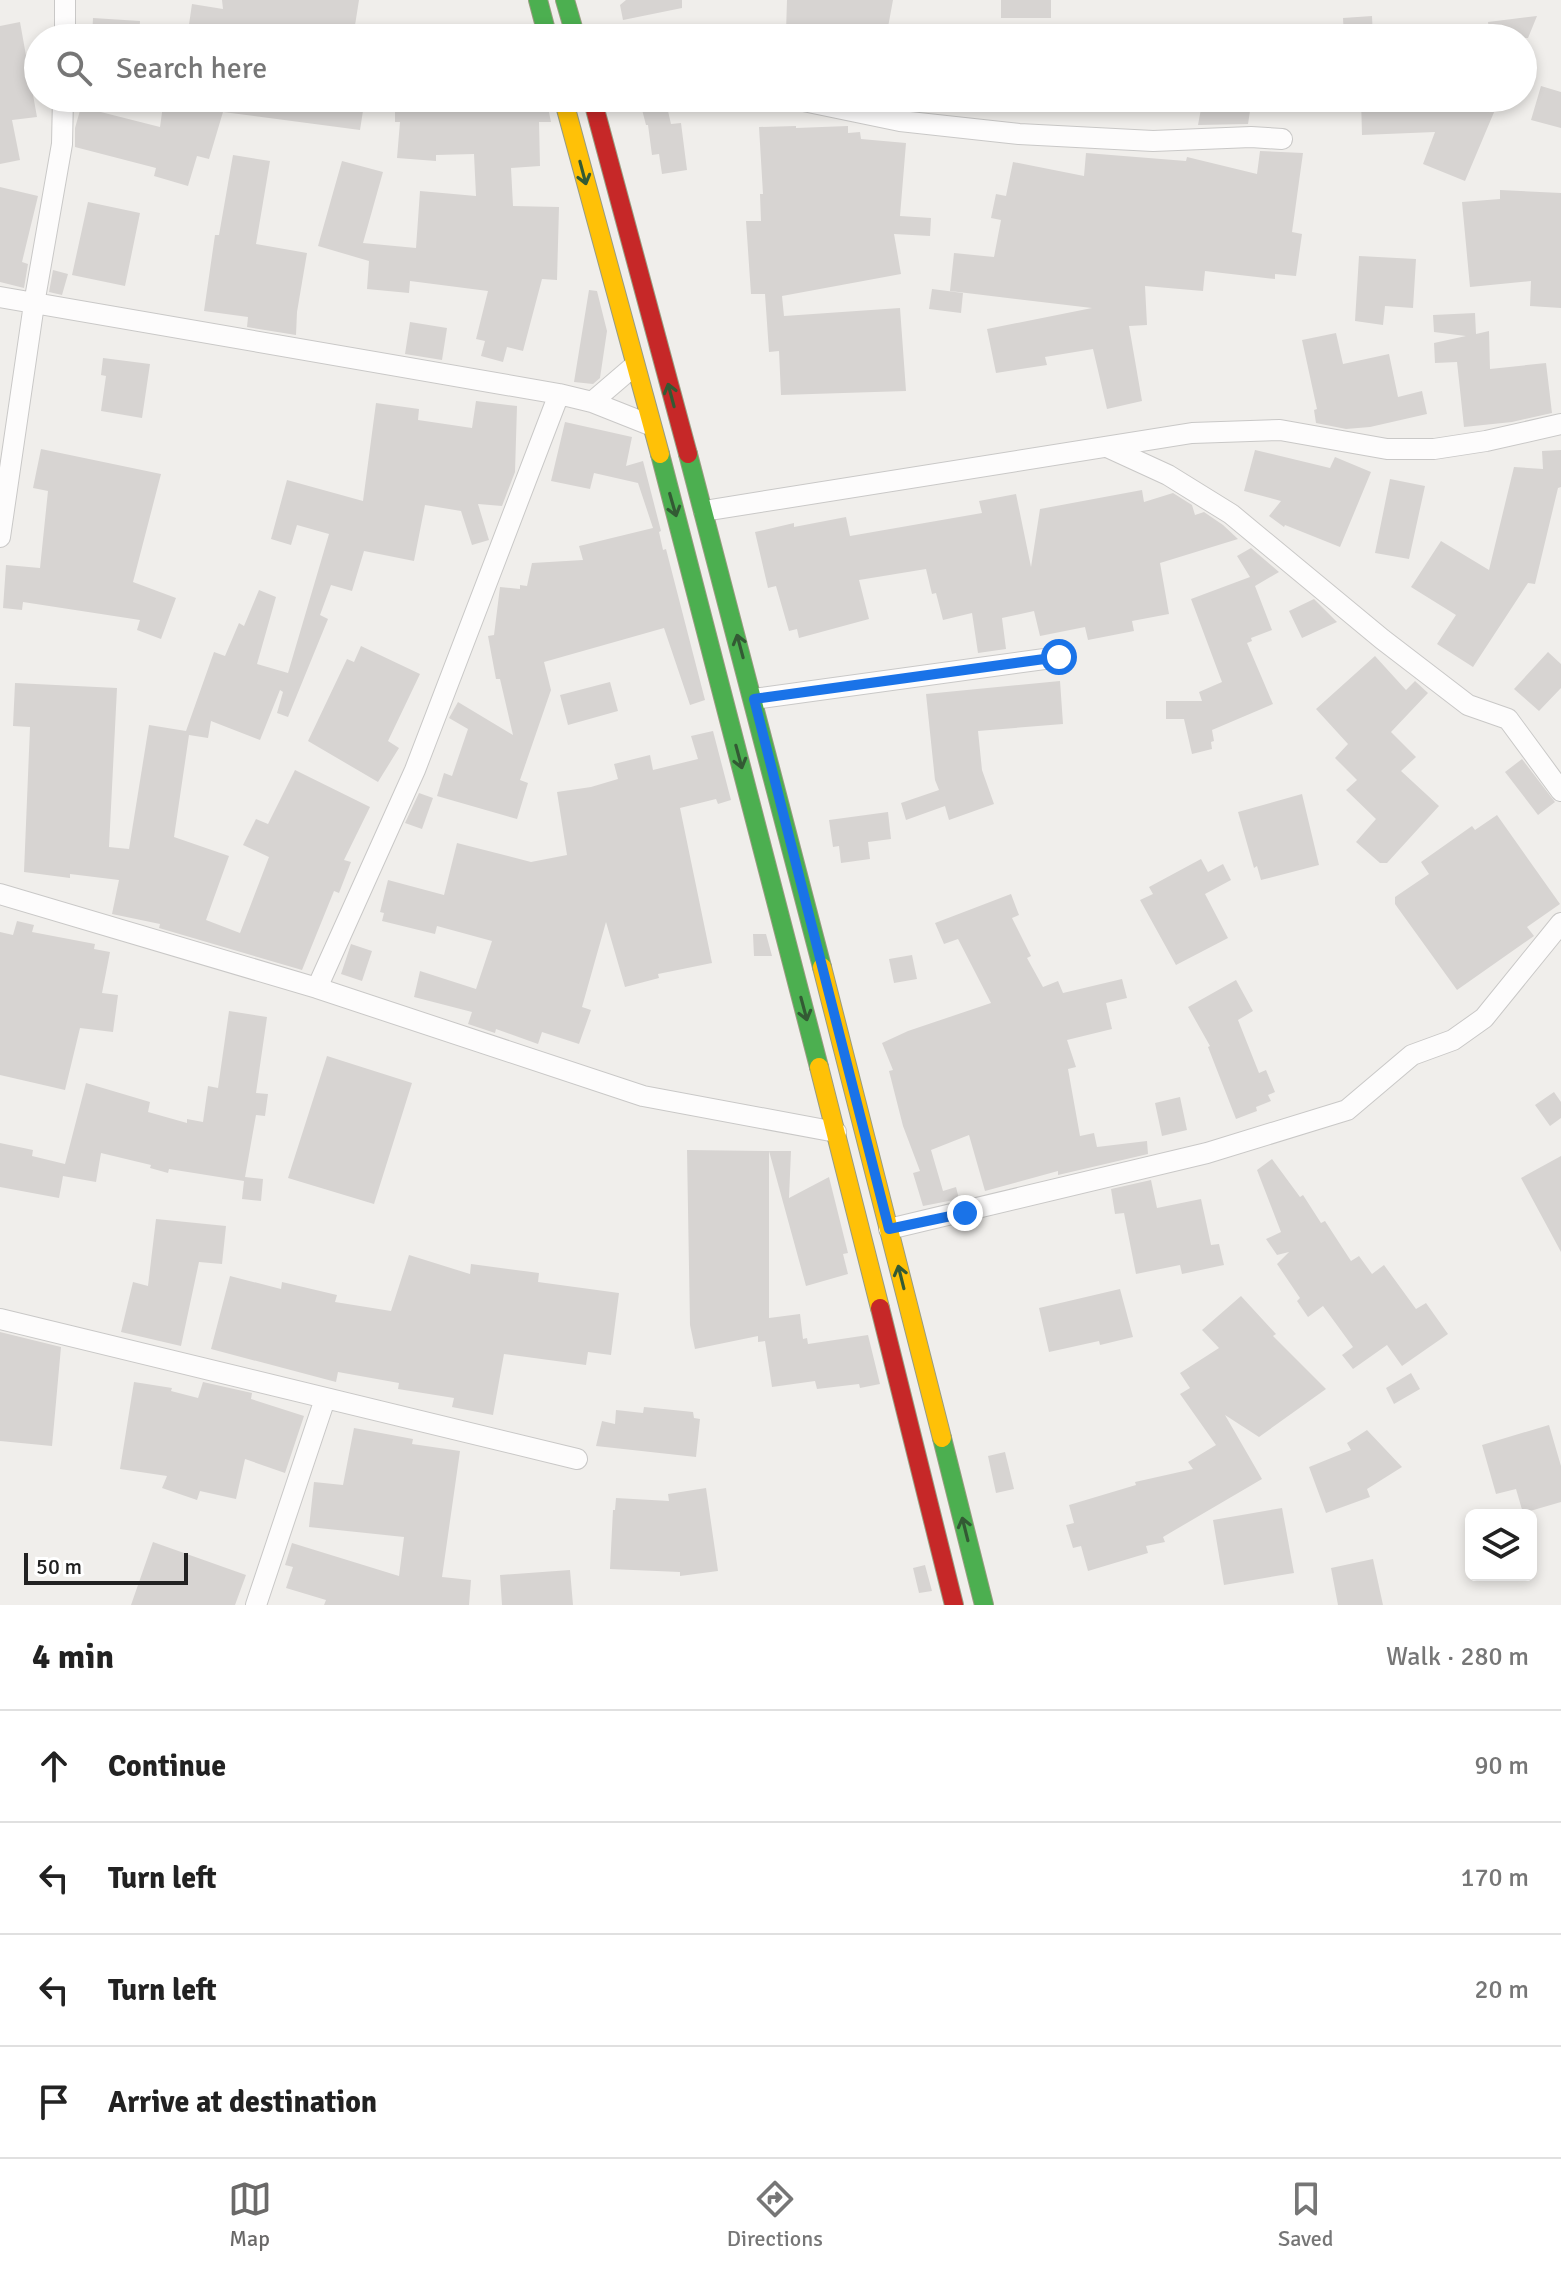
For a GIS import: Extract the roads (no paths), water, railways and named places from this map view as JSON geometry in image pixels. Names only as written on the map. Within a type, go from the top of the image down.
[{"type":"street","points":[[65,0],[65,24]]},
{"type":"street","points":[[538,0],[544,24]]},
{"type":"street","points":[[565,0],[572,24]]},
{"type":"street","points":[[0,537],[34,304],[62,144],[63,112]]},
{"type":"street","points":[[567,112],[677,519],[836,1132],[954,1605]]},
{"type":"street","points":[[596,112],[754,699],[984,1605]]},
{"type":"street","points":[[857,112],[900,121],[1019,134],[1153,141],[1251,137],[1282,139]]},
{"type":"street","points":[[0,297],[559,394],[592,402],[650,425]]},
{"type":"street","points":[[592,402],[634,366]]},
{"type":"street","points":[[317,988],[415,770],[559,394]]},
{"type":"street","points":[[704,511],[1192,433],[1280,430],[1387,449],[1434,449],[1561,424]]},
{"type":"street","points":[[1107,447],[1168,475],[1231,514],[1382,639],[1468,705],[1508,719],[1561,791]]},
{"type":"street","points":[[754,699],[1059,657]]},
{"type":"street","points":[[0,894],[317,988],[643,1096],[836,1132]]},
{"type":"street","points":[[889,1229],[1207,1153],[1347,1110],[1412,1055],[1453,1040],[1484,1018],[1561,923]]},
{"type":"street","points":[[0,1319],[577,1459]]},
{"type":"street","points":[[256,1605],[325,1399]]}]
